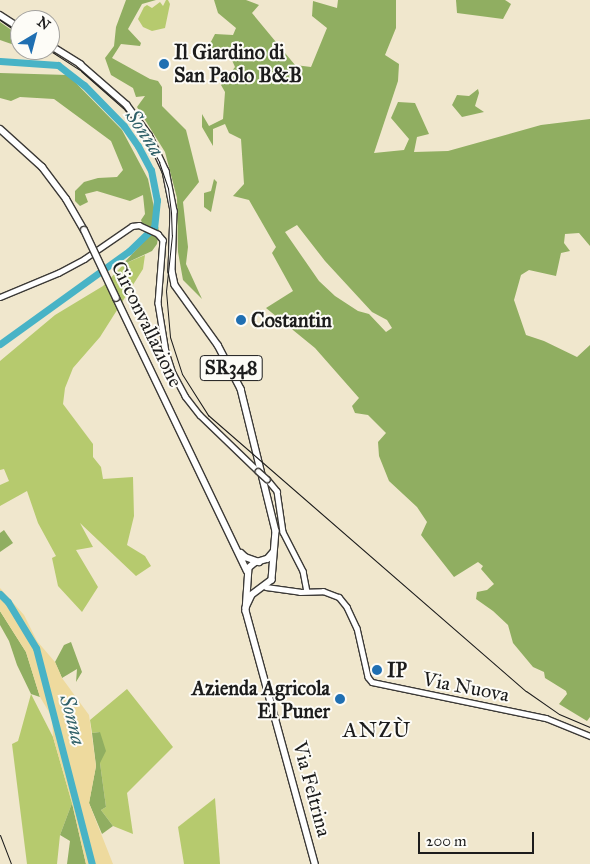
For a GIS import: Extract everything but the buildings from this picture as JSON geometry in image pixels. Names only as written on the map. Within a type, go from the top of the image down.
[{"type":"highway","name":"Circonvallazione","points":[[0,129],[42,166],[66,199],[84,230],[240,552],[247,571]]},
{"type":"highway","points":[[240,552],[245,557],[260,562]]},
{"type":"main road","name":"SR348","points":[[60,51],[80,64],[113,92],[134,114],[149,135],[162,162],[171,189],[174,232],[172,271],[175,285],[226,358],[244,398],[276,531],[273,574]]},
{"type":"main road","points":[[247,571],[252,565],[274,553]]},
{"type":"main road","points":[[246,608],[252,596],[263,587],[273,574],[269,565],[260,562]]},
{"type":"main road","name":"Via Feltrina","points":[[247,571],[246,608],[315,864]]},
{"type":"main road","points":[[248,581],[254,586],[263,587]]},
{"type":"street","points":[[0,297],[58,274],[84,259],[132,226],[139,225],[158,234],[163,240],[158,303],[166,352],[173,373],[185,396],[200,415],[267,479],[277,491],[283,532],[303,571],[307,591],[296,592],[283,588],[263,587]]},
{"type":"street","points":[[273,574],[283,588]]},
{"type":"street","name":"Via Nuova","points":[[307,591],[330,592],[339,597],[347,607],[360,638],[370,680],[384,686],[557,721],[590,736]]},
{"type":"green space","points":[[126,0],[156,0],[142,4],[128,29],[141,43],[140,46],[121,44],[112,58],[150,79],[158,81],[162,87],[162,106],[186,130],[199,182],[183,202],[188,247],[186,264],[202,299],[183,280],[178,252],[177,198],[165,152],[137,107],[145,96],[136,97],[133,88],[111,75],[105,58],[114,46],[116,27]]},
{"type":"green space","points":[[166,0],[170,4],[165,28],[152,31],[143,27],[138,19],[144,7],[147,5],[152,8],[160,2],[163,6]]},
{"type":"green space","points":[[214,0],[246,0],[259,5],[252,13],[295,65],[311,67],[327,28],[312,16],[313,1],[337,8],[338,0],[396,0],[396,28],[385,55],[399,64],[398,81],[374,153],[404,150],[409,139],[391,118],[398,102],[415,103],[429,134],[417,137],[414,152],[448,151],[541,125],[590,119],[590,246],[579,233],[565,234],[564,243],[570,251],[561,253],[556,276],[529,270],[521,275],[514,300],[526,335],[544,341],[577,357],[590,345],[590,717],[587,721],[559,704],[567,694],[566,691],[545,678],[544,672],[533,667],[513,643],[508,625],[476,599],[477,592],[487,590],[494,584],[481,569],[483,566],[478,562],[454,577],[421,535],[427,522],[417,507],[389,481],[379,456],[378,442],[386,433],[368,415],[355,413],[352,406],[359,398],[315,348],[266,308],[293,291],[272,253],[276,247],[249,200],[233,196],[244,184],[241,139],[229,133],[225,124],[213,129],[213,146],[202,127],[202,114],[209,126],[223,119],[225,92],[221,85],[235,67],[231,58],[204,55],[215,34],[233,35],[236,28],[218,13]],"holes":[[[297,225],[325,261],[372,312],[387,320],[392,328],[386,332],[369,314],[358,311],[335,296],[319,281],[285,232]]]},
{"type":"green space","points":[[456,0],[505,0],[511,4],[503,19],[457,13]]},
{"type":"green space","points":[[0,22],[10,29],[10,44],[0,40]]},
{"type":"green space","points":[[0,73],[68,75],[122,130],[148,179],[159,231],[157,244],[152,251],[122,265],[148,237],[141,220],[145,214],[143,195],[130,201],[97,191],[85,194],[88,202],[80,206],[75,201],[75,191],[84,182],[98,178],[117,177],[123,170],[111,141],[54,99],[20,97],[11,101],[0,98]]},
{"type":"green space","points":[[478,89],[479,93],[475,106],[484,112],[462,117],[452,105],[457,95],[469,96]]},
{"type":"green space","points":[[214,179],[217,182],[211,212],[204,207],[204,193],[211,191]]},
{"type":"green space","points":[[145,255],[143,269],[100,337],[73,368],[65,388],[63,404],[93,444],[93,457],[101,467],[103,479],[133,477],[134,516],[127,545],[145,556],[151,566],[136,576],[80,523],[93,547],[76,550],[98,587],[82,612],[58,586],[52,558],[56,556],[38,523],[27,491],[0,506],[0,485],[9,481],[4,469],[0,470],[0,361],[55,315],[103,286],[124,264]]},
{"type":"green space","points":[[4,530],[13,543],[0,552],[0,533]]},
{"type":"green space","points":[[0,611],[26,652],[40,697],[31,694],[17,665],[9,641],[0,625]]},
{"type":"green space","points":[[71,642],[82,672],[76,682],[77,669],[62,678],[55,662],[64,645]]},
{"type":"green space","points":[[127,689],[173,747],[127,793],[133,834],[113,826],[101,810],[106,807],[100,763],[100,732],[92,733],[90,720]]},
{"type":"green space","points":[[31,694],[53,737],[72,803],[60,835],[57,864],[27,864],[12,744],[18,741]]},
{"type":"green space","points":[[100,732],[106,751],[100,763],[106,807],[101,810],[113,826],[102,834],[89,803],[96,766],[92,733]]},
{"type":"green space","points":[[215,798],[220,864],[184,864],[178,827]]},
{"type":"green space","points":[[72,803],[86,864],[67,864],[70,841],[60,835]]},
{"type":"sand","points":[[0,588],[24,615],[37,641],[55,662],[62,678],[89,715],[96,766],[89,803],[113,864],[86,864],[72,803],[53,737],[52,717],[40,697],[26,652],[0,611]]},
{"type":"waterway","name":"Sonna","points":[[0,61],[58,65],[84,85],[124,126],[138,146],[151,170],[157,200],[154,227],[129,251],[0,344]]},
{"type":"waterway","name":"Sonna","points":[[0,594],[8,602],[36,648],[92,864]]},
{"type":"railway","points":[[0,20],[10,27]]},
{"type":"railway","points":[[60,57],[81,71],[123,108],[141,129],[159,162],[168,188],[171,212],[172,235],[166,291],[170,337],[182,374],[208,415],[526,691],[559,714],[590,727]]},
{"type":"railway","points":[[0,835],[11,864]]},
{"type":"place","name":"Il Giardino di San Paolo B&B","points":[[164,64]]},
{"type":"place","name":"Costantin","points":[[241,320]]},
{"type":"place","name":"IP","points":[[377,670]]},
{"type":"place","name":"Azienda Agricola El Puner","points":[[340,699]]},
{"type":"district","name":"ANZÙ","points":[[377,730]]}]
